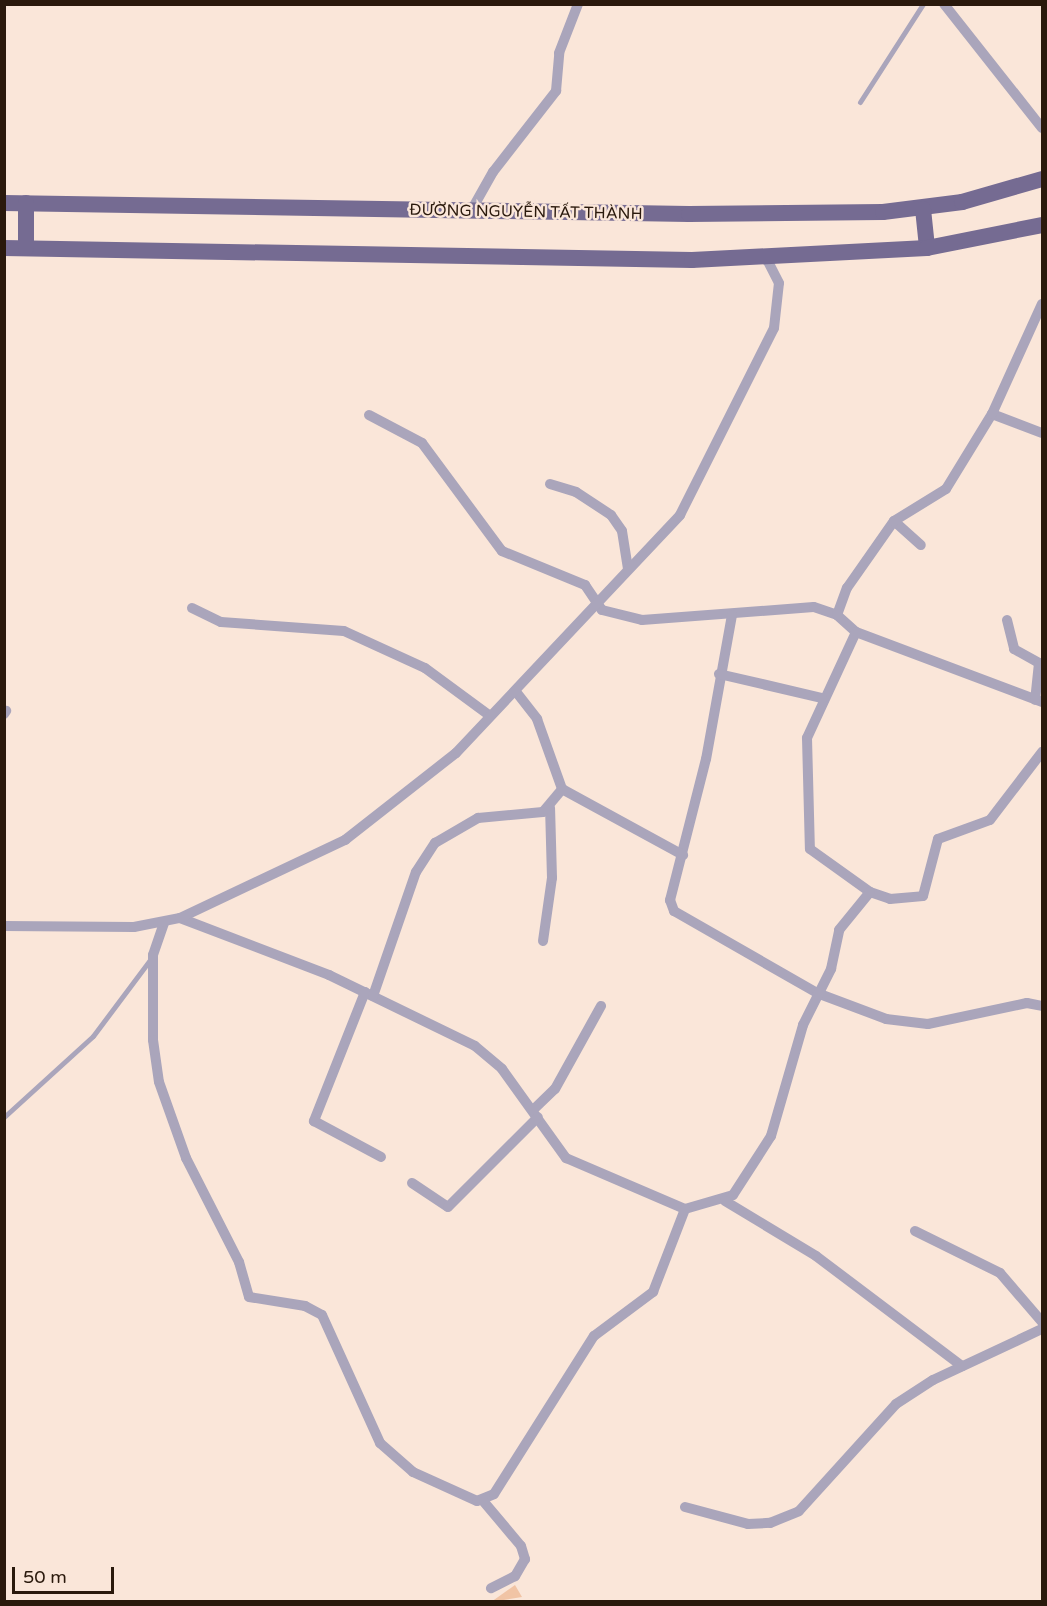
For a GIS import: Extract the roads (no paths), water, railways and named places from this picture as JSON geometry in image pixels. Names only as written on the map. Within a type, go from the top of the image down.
[{"type":"main road","name":"ĐƯỜNG NGUYỄN TẤT THÀNH","points":[[4,203],[689,214],[923,209],[1042,179]]},
{"type":"main road","points":[[26,248],[27,203]]},
{"type":"main road","points":[[923,209],[927,248]]},
{"type":"main road","points":[[4,248],[766,257],[927,248],[1042,225]]},
{"type":"street","points":[[471,211],[493,172],[556,91],[559,54],[578,4]]},
{"type":"street","points":[[944,4],[1042,128]]},
{"type":"street","points":[[4,926],[164,923],[180,918],[345,840],[456,753],[490,716],[517,693],[595,605],[680,515],[754,375],[781,304],[766,257]]},
{"type":"street","points":[[837,615],[847,588],[894,521],[946,489],[992,414],[1042,304]]},
{"type":"street","points":[[992,414],[1042,433]]},
{"type":"street","points":[[369,415],[422,443],[496,546],[585,585],[595,605],[642,620],[814,607],[837,615],[856,632],[1039,701],[1039,663],[1014,649],[1007,620]]},
{"type":"street","points":[[550,484],[576,492],[611,515],[621,531],[628,569]]},
{"type":"street","points":[[894,521],[921,545]]},
{"type":"street","points":[[192,608],[221,622],[344,631],[425,668],[490,716]]},
{"type":"street","points":[[732,615],[683,855],[670,900],[674,911],[817,993],[876,1016],[928,1024],[1027,1003],[1042,1006]]},
{"type":"street","points":[[856,632],[822,698],[807,738],[810,849],[870,892],[890,899],[923,896],[938,839],[990,820],[1042,752]]},
{"type":"street","points":[[719,674],[822,698]]},
{"type":"street","points":[[517,693],[537,719],[562,789],[683,855]]},
{"type":"street","points":[[543,941],[552,878],[550,808],[562,789]]},
{"type":"street","points":[[381,1158],[314,1121],[369,994],[416,872],[435,843],[461,824],[550,808]]},
{"type":"street","points":[[180,918],[369,994],[485,1053],[536,1113],[566,1158],[685,1209],[725,1201],[740,1187],[777,1125],[817,993],[831,969],[839,930],[870,892]]},
{"type":"street","points":[[164,923],[153,955],[159,1082],[186,1158],[239,1262],[249,1297],[305,1306],[322,1315],[387,1453],[428,1481],[483,1502],[521,1546],[525,1559],[515,1576],[491,1588]]},
{"type":"street","points":[[412,1183],[448,1207],[536,1113],[555,1089],[601,1006]]},
{"type":"street","points":[[725,1201],[816,1256],[962,1366]]},
{"type":"street","points":[[483,1502],[494,1494],[594,1336],[652,1292],[685,1209]]},
{"type":"street","points":[[915,1231],[1000,1273],[1042,1322]]},
{"type":"street","points":[[685,1507],[748,1524],[770,1523],[799,1511],[826,1487],[882,1416],[918,1388],[1042,1329]]},
{"type":"lane","points":[[860,102],[923,4]]},
{"type":"lane","points":[[4,1117],[93,1036],[153,955]]}]
